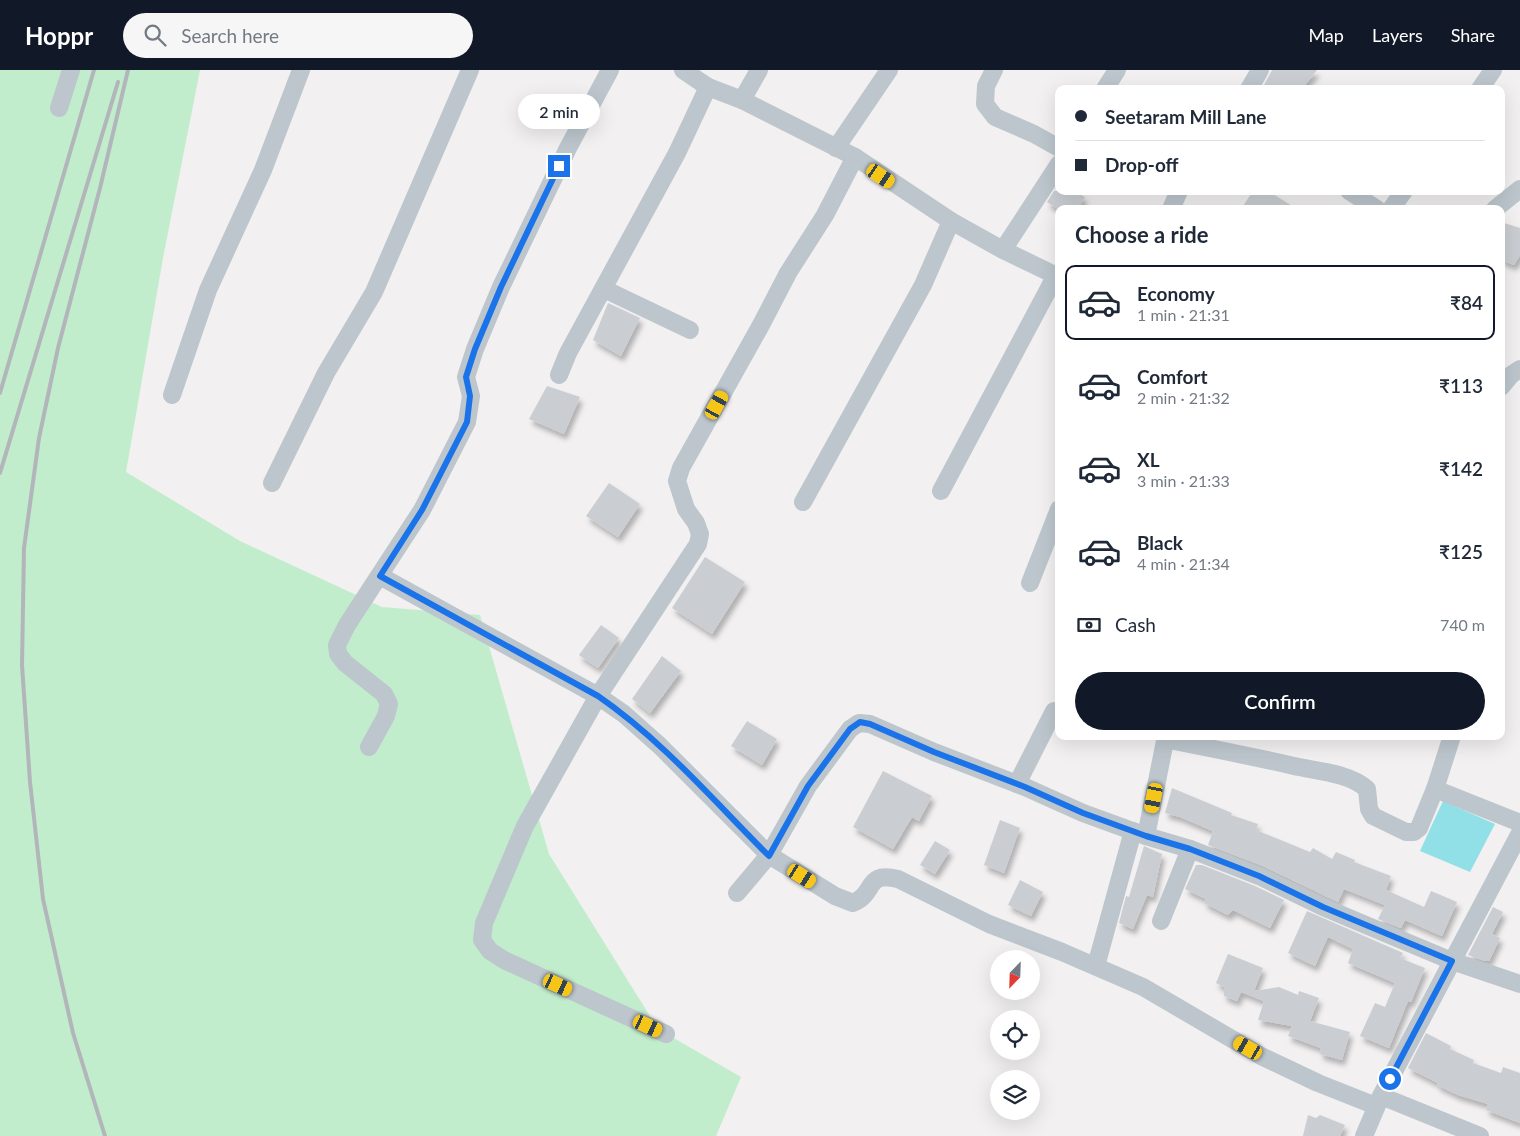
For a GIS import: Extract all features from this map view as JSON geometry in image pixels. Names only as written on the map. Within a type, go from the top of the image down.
[{"type":"street","points":[[59,108],[71,70]]},
{"type":"street","points":[[172,395],[208,290],[263,170],[301,70]]},
{"type":"street","points":[[272,483],[326,373],[374,292],[470,70]]},
{"type":"street","points":[[369,747],[386,716],[389,704],[384,694],[345,663],[338,654],[336,646],[347,625],[422,510],[467,422],[470,396],[466,377],[475,349],[509,269],[568,148],[610,70]]},
{"type":"street","points":[[683,70],[708,87],[742,100],[855,158],[951,221],[1003,250],[1055,275]]},
{"type":"street","points":[[742,100],[759,70]]},
{"type":"street","points":[[836,148],[889,70]]},
{"type":"street","points":[[994,70],[986,86],[985,104],[995,117],[1034,134],[1055,146]]},
{"type":"street","points":[[1108,85],[1117,70]]},
{"type":"street","points":[[1251,85],[1260,70]]},
{"type":"street","points":[[1483,85],[1493,70]]},
{"type":"street","points":[[559,375],[568,353],[677,154],[708,87]]},
{"type":"street","points":[[666,1034],[504,960],[490,951],[482,940],[484,923],[525,826],[598,696],[698,544],[700,534],[696,523],[686,509],[677,481],[681,468],[788,273],[825,215],[855,158]]},
{"type":"street","points":[[1003,250],[1055,170]]},
{"type":"street","points":[[1500,205],[1520,189]]},
{"type":"street","points":[[1355,195],[1371,205]]},
{"type":"street","points":[[803,502],[901,327],[951,221]]},
{"type":"street","points":[[941,490],[1055,280]]},
{"type":"street","points":[[604,288],[690,330]]},
{"type":"street","points":[[1505,382],[1520,369]]},
{"type":"street","points":[[1030,583],[1055,518]]},
{"type":"street","points":[[380,576],[598,696],[624,714],[660,746],[769,856],[835,896],[853,903],[862,899],[875,879],[884,876],[898,879],[989,924],[1096,966],[1143,987],[1261,1056],[1318,1082],[1480,1136]]},
{"type":"street","points":[[1017,784],[1054,711]]},
{"type":"street","points":[[737,893],[769,856],[808,786],[850,729],[860,722],[870,724],[1083,813],[1139,834],[1190,849],[1259,876],[1323,907],[1452,961],[1520,984]]},
{"type":"street","points":[[1096,966],[1139,834],[1164,740]]},
{"type":"street","points":[[1174,740],[1335,775],[1359,782],[1366,789],[1368,809],[1372,816],[1406,832],[1414,832],[1420,828],[1451,740]]},
{"type":"street","points":[[1435,789],[1520,823]]},
{"type":"street","points":[[1364,1136],[1379,1101],[1520,833]]},
{"type":"street","points":[[1162,921],[1190,849]]},
{"type":"green space","points":[[0,70],[200,70],[163,258],[126,472],[240,541],[382,607],[480,615],[549,854],[658,1029],[741,1077],[716,1136],[0,1136]]},
{"type":"water","points":[[1443,801],[1495,824],[1470,872],[1420,851]]},
{"type":"building","points":[[1272,70],[1317,70],[1305,85],[1264,85]]},
{"type":"building","points":[[1054,191],[1055,195],[1081,195],[1085,197],[1080,205],[1055,205],[1055,207],[1047,202]]},
{"type":"building","points":[[1250,195],[1274,195],[1291,205],[1244,205]]},
{"type":"building","points":[[1505,223],[1520,228],[1520,255],[1514,265],[1505,262]]},
{"type":"building","points":[[608,303],[640,318],[621,356],[593,340]]},
{"type":"building","points":[[547,386],[580,397],[564,434],[529,419]]},
{"type":"building","points":[[609,483],[640,504],[618,537],[586,516]]},
{"type":"building","points":[[705,557],[745,582],[712,634],[672,608]]},
{"type":"building","points":[[601,625],[619,638],[598,668],[579,655]]},
{"type":"building","points":[[662,656],[681,671],[650,713],[632,699]]},
{"type":"building","points":[[747,721],[777,739],[762,765],[731,746]]},
{"type":"building","points":[[883,771],[932,796],[919,821],[912,817],[893,849],[853,827]]},
{"type":"building","points":[[1172,788],[1232,813],[1231,815],[1258,824],[1256,830],[1310,852],[1313,848],[1332,859],[1336,852],[1355,860],[1354,862],[1391,876],[1386,890],[1424,907],[1431,891],[1457,902],[1442,936],[1405,920],[1401,928],[1378,919],[1385,905],[1344,889],[1338,902],[1263,866],[1208,845],[1213,831],[1180,817],[1165,813]]},
{"type":"building","points":[[1000,820],[1020,828],[1004,873],[984,865]]},
{"type":"building","points":[[935,841],[950,850],[935,874],[920,865]]},
{"type":"building","points":[[1144,846],[1162,854],[1153,897],[1147,895],[1133,929],[1119,923],[1126,896],[1129,897]]},
{"type":"building","points":[[1196,865],[1202,865],[1255,886],[1284,900],[1270,928],[1233,910],[1228,915],[1204,903],[1206,899],[1185,889]]},
{"type":"building","points":[[1020,880],[1043,892],[1031,916],[1008,905]]},
{"type":"building","points":[[1493,907],[1503,912],[1492,934],[1500,938],[1489,961],[1485,961],[1468,955]]},
{"type":"building","points":[[1307,911],[1403,953],[1400,958],[1425,968],[1411,1002],[1408,1001],[1389,1048],[1360,1036],[1375,1003],[1385,1007],[1395,983],[1348,963],[1353,949],[1328,937],[1315,966],[1288,953]]},
{"type":"building","points":[[1228,954],[1263,968],[1254,991],[1279,987],[1298,995],[1299,991],[1319,998],[1310,1021],[1350,1032],[1342,1060],[1320,1054],[1321,1048],[1288,1036],[1292,1026],[1258,1020],[1264,1001],[1241,992],[1237,1001],[1224,996],[1224,987],[1216,983]]},
{"type":"building","points":[[1426,1033],[1451,1046],[1450,1049],[1474,1060],[1473,1063],[1501,1073],[1503,1067],[1520,1073],[1520,1123],[1486,1110],[1488,1104],[1458,1095],[1408,1068]]},
{"type":"building","points":[[1308,1115],[1316,1118],[1320,1115],[1345,1125],[1340,1136],[1303,1136]]},
{"type":"railway","points":[[0,393],[94,70]]},
{"type":"railway","points":[[105,1136],[73,1033],[43,899],[30,782],[22,665],[24,548],[39,438],[58,348],[100,188],[128,70]]},
{"type":"railway","points":[[0,473],[118,82]]},
{"type":"route","points":[[559,166],[501,287],[475,349],[466,377],[470,396],[467,422],[422,510],[380,576],[598,696],[624,714],[660,746],[769,856],[808,786],[850,729],[860,722],[870,724],[934,752],[1025,787],[1083,813],[1146,836],[1190,849],[1259,876],[1323,907],[1452,961],[1390,1079]]}]
